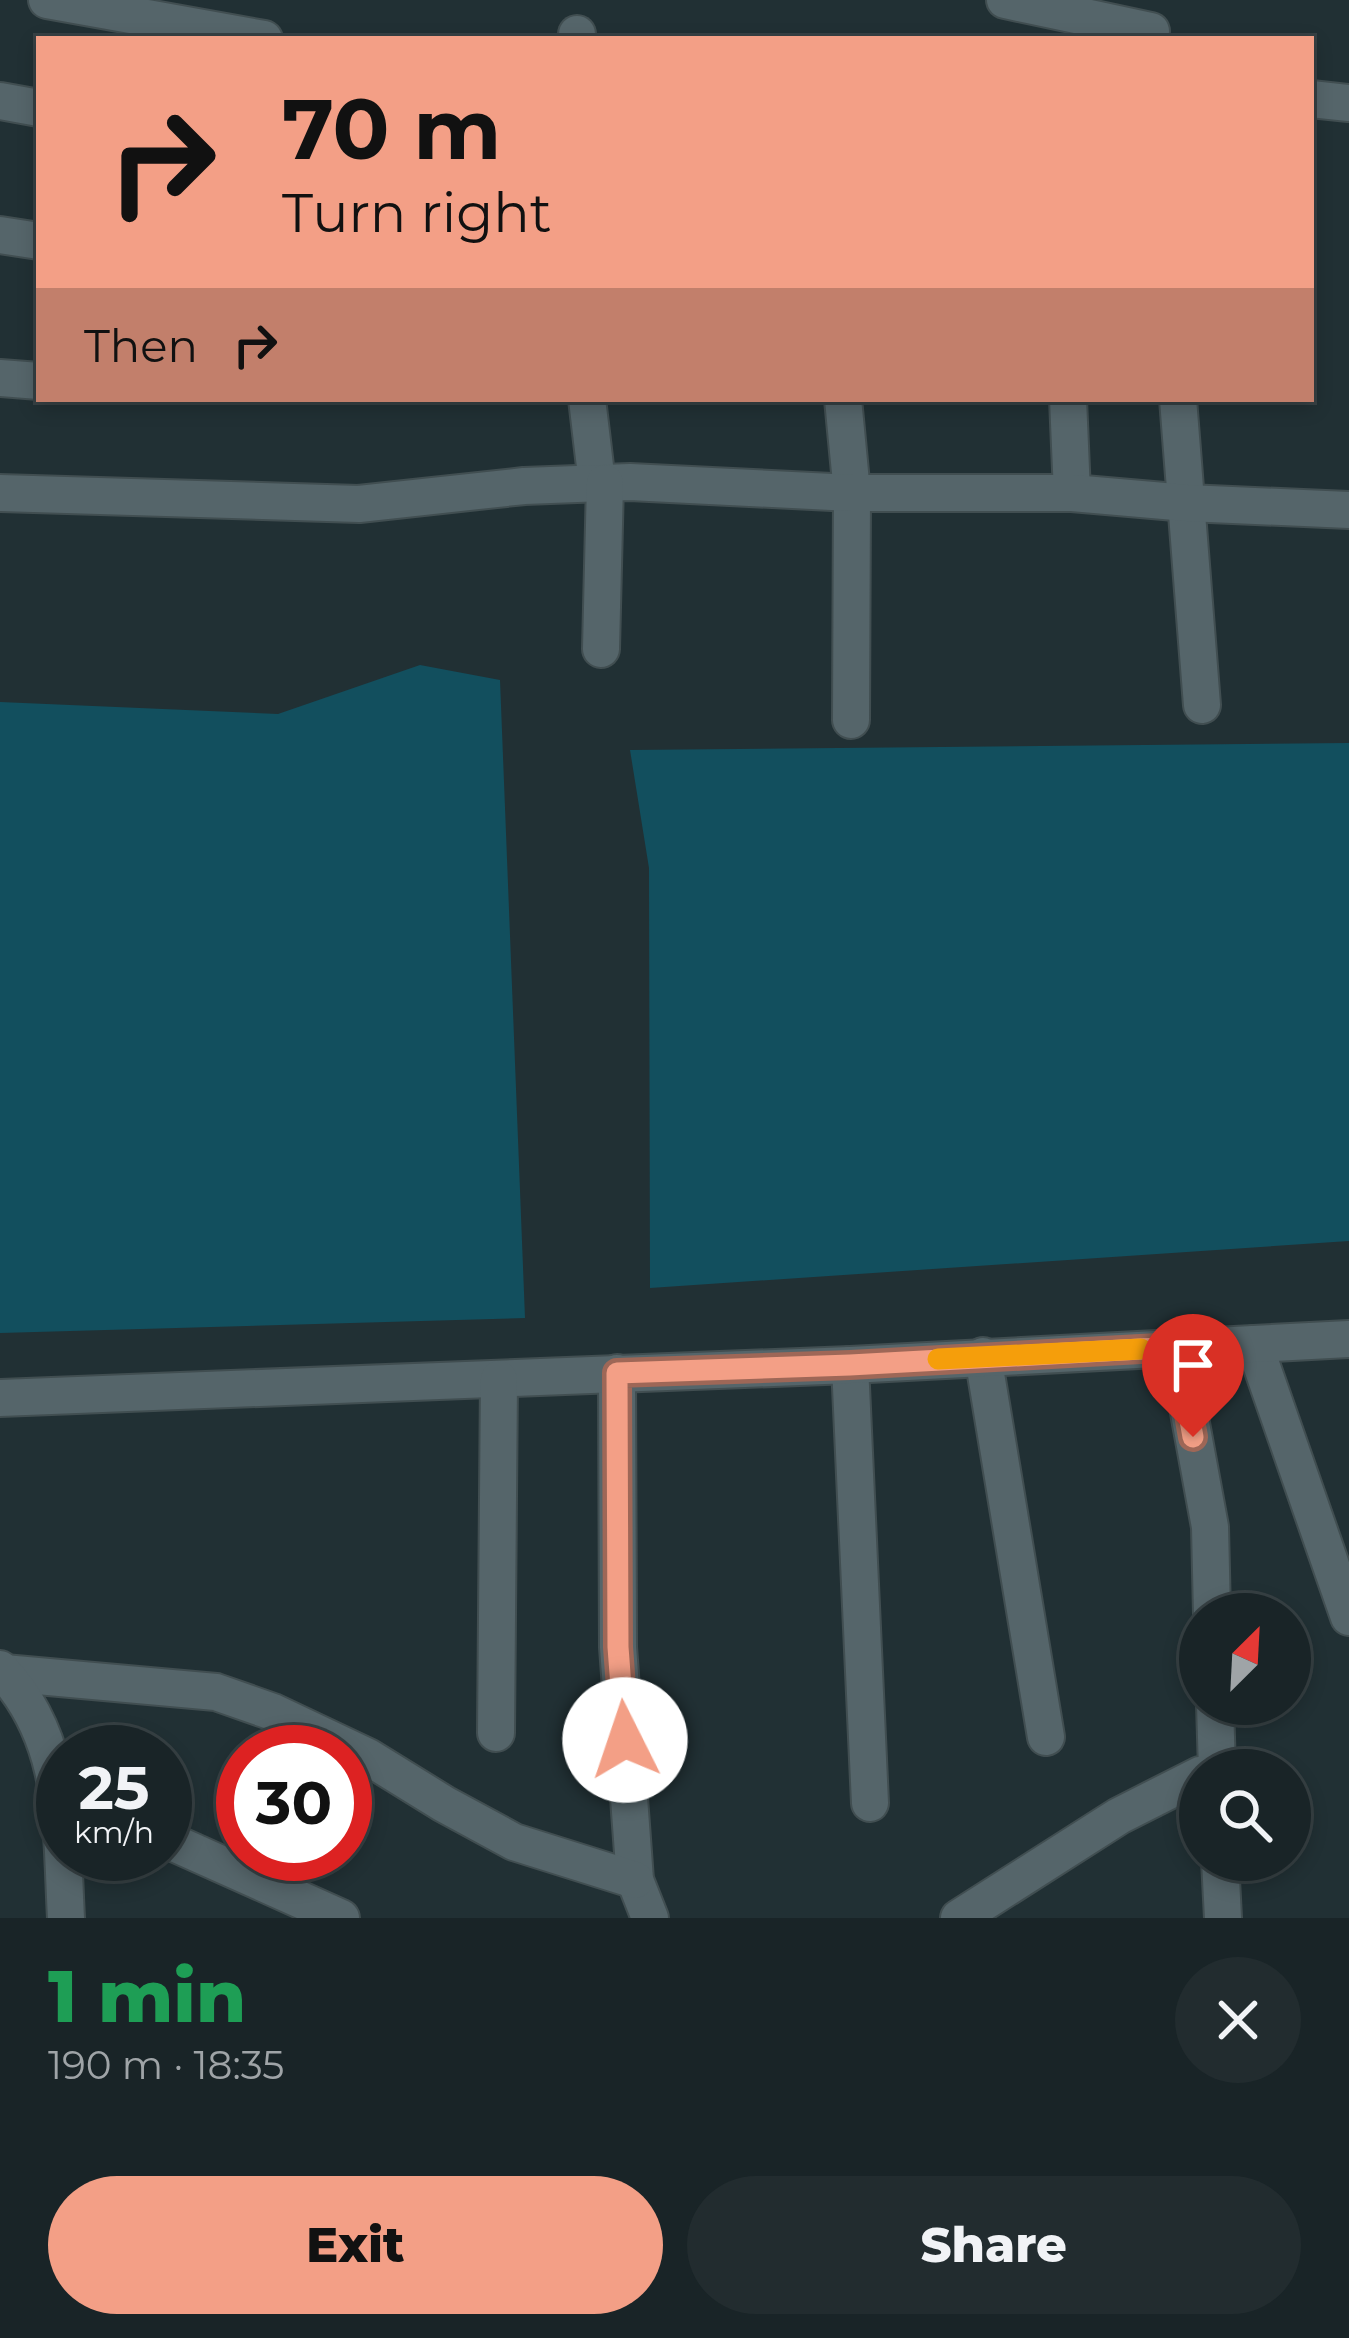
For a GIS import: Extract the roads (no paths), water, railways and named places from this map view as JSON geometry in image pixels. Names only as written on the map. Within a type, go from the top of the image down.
[{"type":"street","points":[[47,0],[247,36]]},
{"type":"street","points":[[1005,0],[1151,23]]},
{"type":"street","points":[[1314,99],[1349,103]]},
{"type":"street","points":[[0,101],[36,108]]},
{"type":"street","points":[[0,235],[36,241]]},
{"type":"street","points":[[0,378],[36,381]]},
{"type":"street","points":[[588,402],[601,483],[602,649]]},
{"type":"street","points":[[843,402],[852,493],[851,720]]},
{"type":"street","points":[[1068,402],[1072,493]]},
{"type":"street","points":[[1178,402],[1202,705]]},
{"type":"street","points":[[0,493],[358,504],[524,486],[601,483],[852,493],[1072,493],[1349,510]]},
{"type":"street","points":[[0,1398],[850,1365],[1349,1339]]},
{"type":"street","points":[[1254,1344],[1349,1617]]},
{"type":"street","points":[[1177,1347],[1210,1527],[1212,1593]]},
{"type":"street","points":[[983,1356],[1046,1737]]},
{"type":"street","points":[[850,1365],[870,1803]]},
{"type":"street","points":[[617,1373],[618,1647],[634,1880],[650,1918]]},
{"type":"street","points":[[496,1733],[499,1379]]},
{"type":"street","points":[[2,1671],[216,1692],[273,1712],[368,1757],[514,1842],[634,1880]]},
{"type":"street","points":[[2,1671],[40,1725]]},
{"type":"street","points":[[958,1918],[1119,1816],[1179,1786]]},
{"type":"street","points":[[192,1851],[341,1918]]},
{"type":"street","points":[[65,1881],[66,1918]]},
{"type":"street","points":[[1221,1881],[1223,1918]]}]
